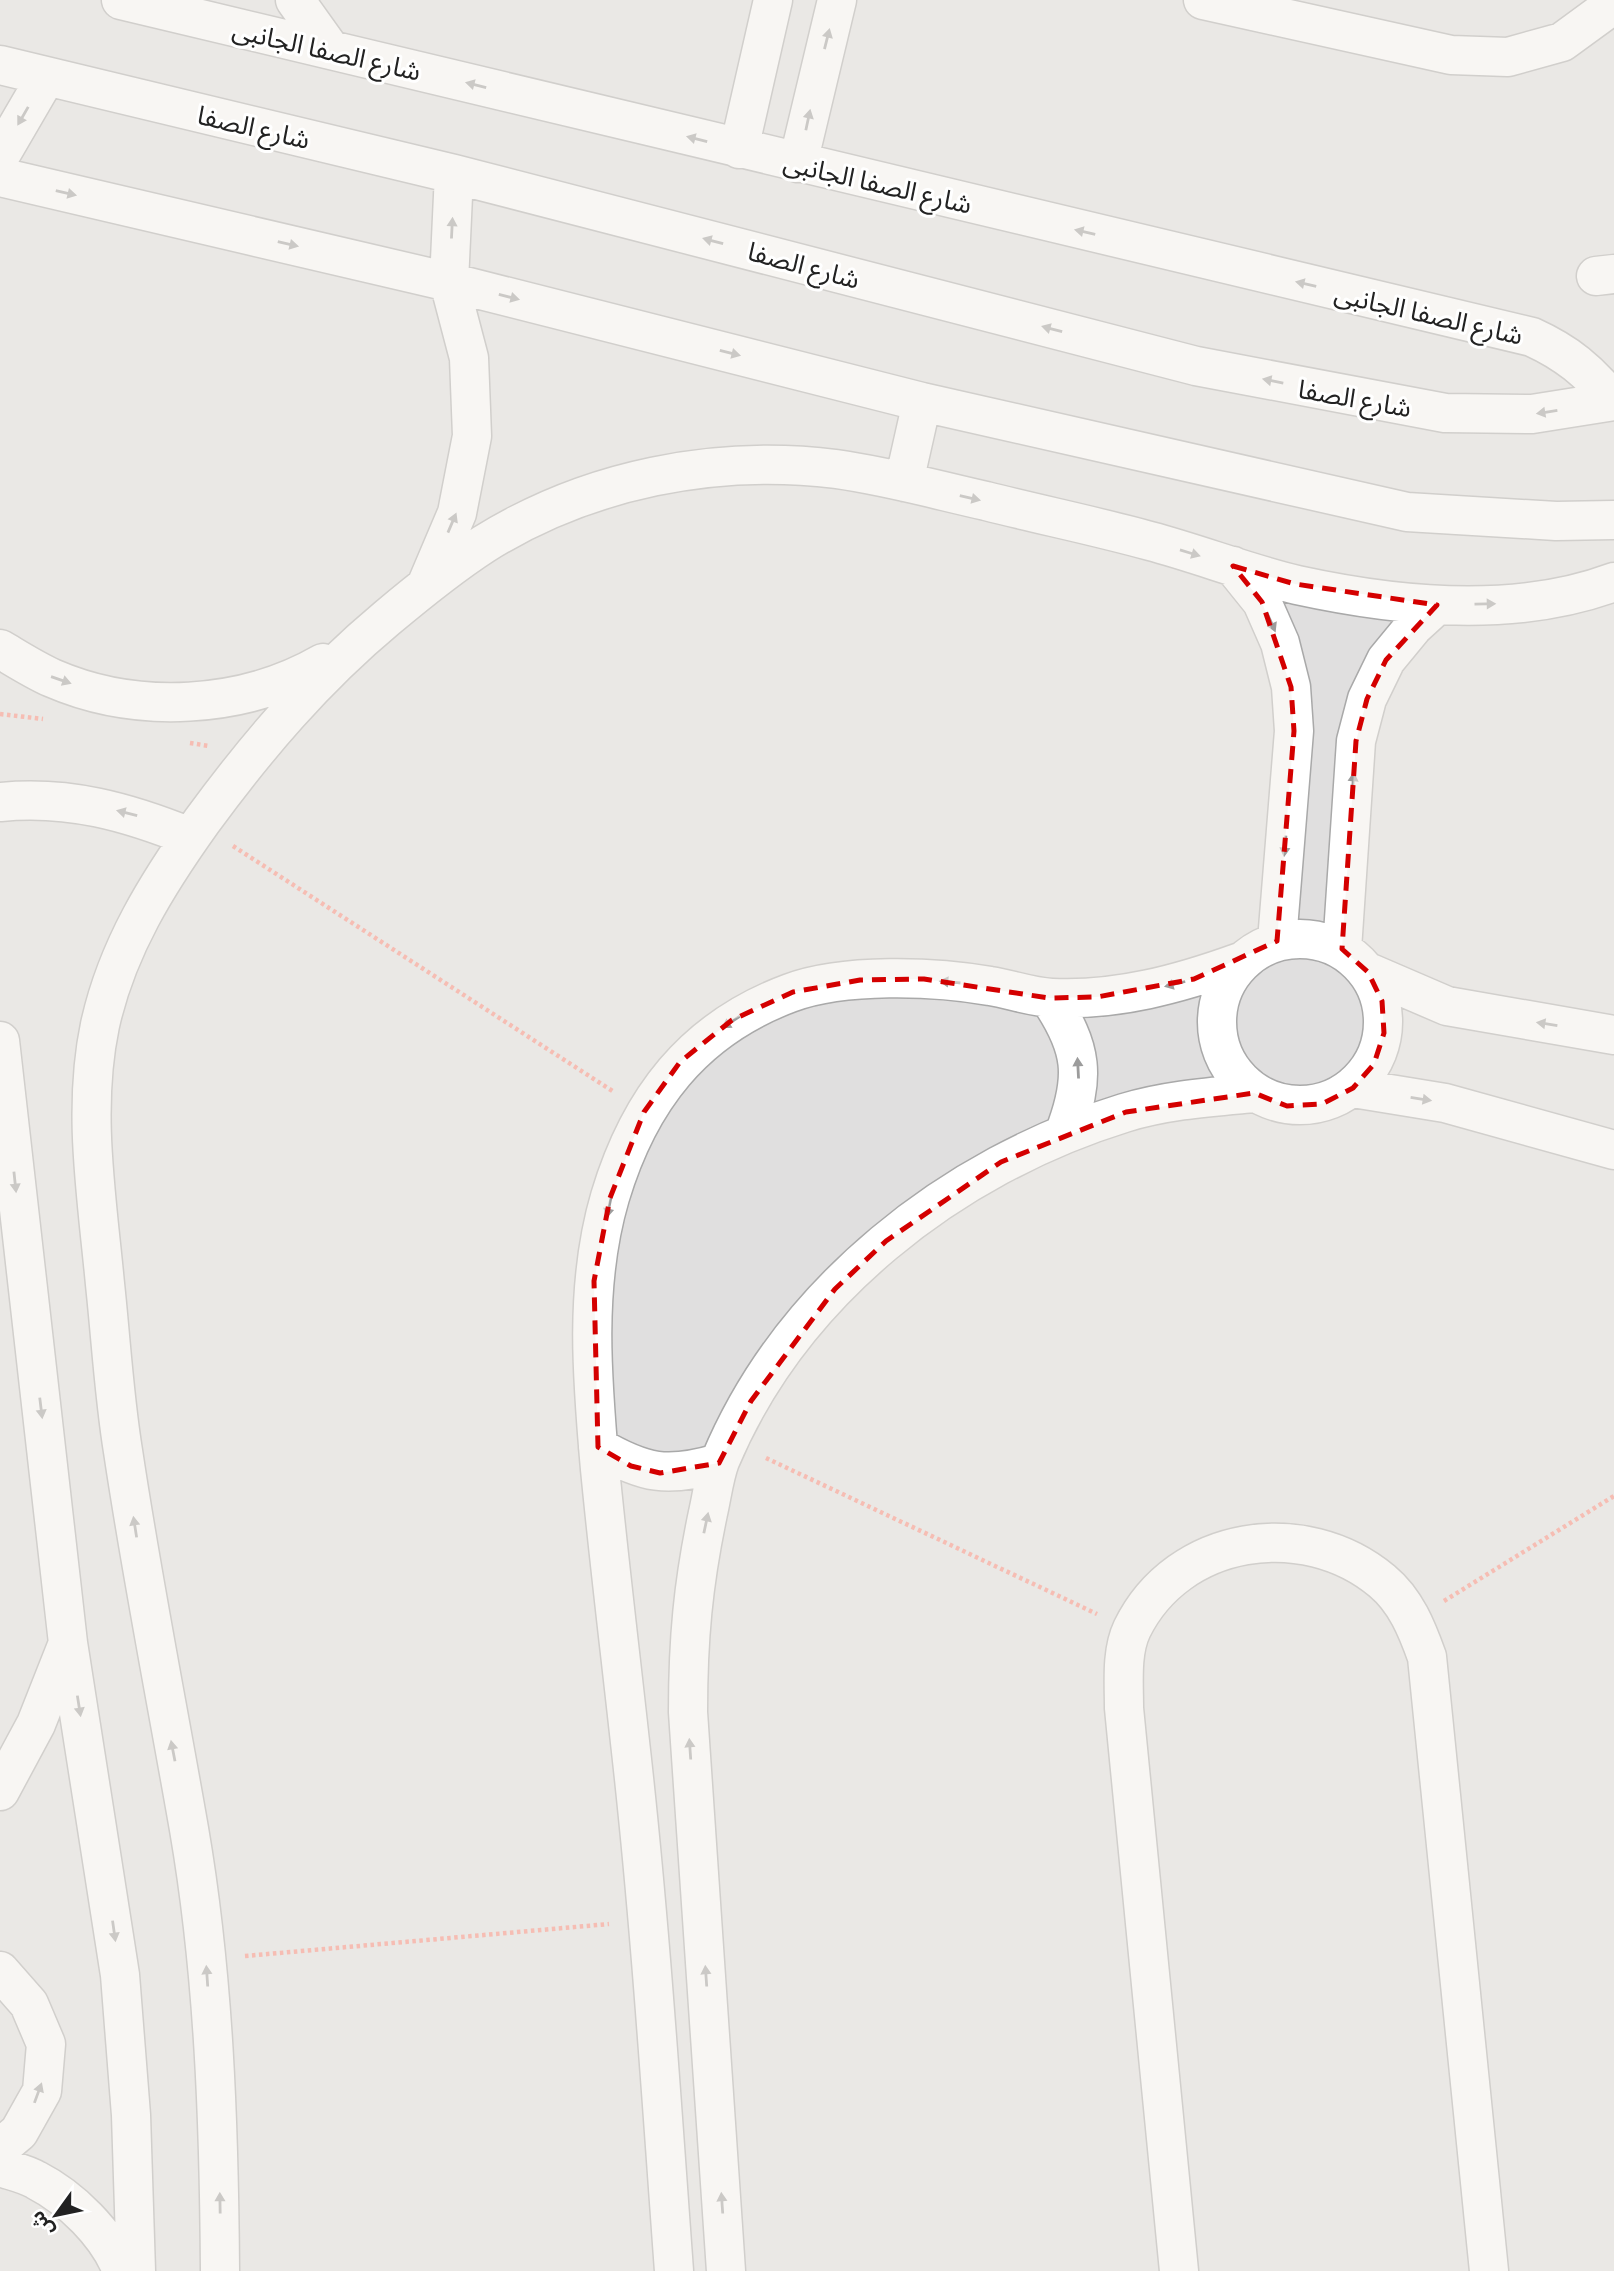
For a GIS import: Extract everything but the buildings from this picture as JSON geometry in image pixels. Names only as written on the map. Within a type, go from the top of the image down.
[{"type":"street","name":"شارع الصفا الجانبى","points":[[121,0],[1532,337],[1564,351],[1591,373],[1614,401]]},
{"type":"street","points":[[295,0],[330,49]]},
{"type":"street","points":[[739,149],[773,0]]},
{"type":"street","points":[[798,163],[837,0]]},
{"type":"street","points":[[1203,0],[1451,55],[1508,57],[1562,42],[1614,4]]},
{"type":"street","name":"شارع الصفا","points":[[0,65],[454,174],[1196,366],[1346,396],[1458,413],[1532,414],[1614,401]]},
{"type":"street","points":[[0,156],[46,77]]},
{"type":"street","points":[[426,586],[457,513],[472,436],[469,358],[449,282],[454,174]]},
{"type":"street","points":[[0,177],[449,282],[922,402],[1407,512],[1556,521],[1614,520]]},
{"type":"street","points":[[904,482],[922,402]]},
{"type":"street","points":[[220,2271],[219,2127],[206,1960],[190,1834],[121,1443],[93,1163],[91,1093],[100,1024],[120,957],[151,894],[251,754],[353,646],[426,586],[486,543],[553,508],[623,483],[697,469],[770,462],[844,470],[1150,541],[1295,584],[1437,605],[1517,604],[1614,582]]},
{"type":"street","points":[[1233,566],[1262,602],[1280,643],[1291,687],[1294,732],[1278,941]]},
{"type":"street","points":[[1240,962],[1223,988],[1219,1007],[1219,1046],[1233,1073],[1254,1093],[1287,1106],[1322,1104],[1353,1088],[1374,1063],[1384,1033],[1382,1001],[1355,961],[1356,740],[1367,699],[1386,660],[1413,626],[1437,605]]},
{"type":"street","points":[[0,649],[53,678],[113,697],[176,703],[239,696],[298,678],[353,646]]},
{"type":"street","points":[[0,802],[24,800],[81,803],[195,831]]},
{"type":"street","points":[[674,2271],[649,1920],[598,1447],[592,1367],[594,1281],[610,1198],[644,1112],[680,1062],[732,1020],[793,992],[860,980],[923,979],[987,985],[1049,998],[1097,997],[1194,979],[1240,962],[1278,941],[1310,939],[1447,1006],[1614,1035]]},
{"type":"street","points":[[1049,998],[1069,1028],[1079,1063],[1078,1099],[1064,1133]]},
{"type":"street","points":[[0,1041],[68,1643],[102,1846],[120,1975],[131,2115],[136,2271]]},
{"type":"street","points":[[1353,1088],[1445,1102],[1614,1150]]},
{"type":"street","points":[[726,2271],[688,1712],[689,1625],[696,1566],[725,1452],[751,1401],[790,1343],[835,1289],[886,1241],[941,1199],[1001,1162],[1064,1133],[1126,1112],[1190,1099],[1254,1093]]},
{"type":"street","points":[[598,1447],[631,1466],[660,1473],[691,1472],[725,1452]]},
{"type":"street","points":[[1179,2271],[1124,1708],[1124,1664],[1131,1630],[1160,1589],[1199,1559],[1245,1543],[1294,1542],[1341,1555],[1382,1581],[1414,1620],[1426,1657],[1433,1701],[1489,2271]]},
{"type":"street","points":[[0,1791],[36,1724],[68,1643]]},
{"type":"street","points":[[0,1971],[29,2004],[46,2044],[41,2091],[19,2132],[0,2148]]},
{"type":"street","points":[[0,2167],[36,2180],[82,2214],[117,2259],[122,2271]]},
{"type":"path","points":[[195,831],[644,1112]]},
{"type":"path","points":[[725,1452],[1131,1630]]},
{"type":"path","points":[[1414,1620],[1614,1496]]},
{"type":"path","points":[[206,1960],[649,1920]]},
{"type":"highlighted area","points":[[1233,566],[1295,584],[1437,605],[1386,660],[1367,699],[1356,741],[1342,949],[1368,972],[1382,1001],[1384,1033],[1374,1064],[1353,1088],[1322,1104],[1287,1106],[1254,1093],[1126,1112],[1001,1162],[886,1241],[835,1289],[751,1401],[719,1463],[660,1473],[631,1466],[598,1447],[594,1281],[610,1198],[644,1112],[680,1062],[732,1020],[793,992],[860,980],[924,979],[1049,998],[1097,997],[1194,979],[1277,941],[1294,731],[1291,687],[1262,602]]},
{"type":"shaded area","points":[[0,0],[1614,0],[1614,2271],[0,2271]]}]
